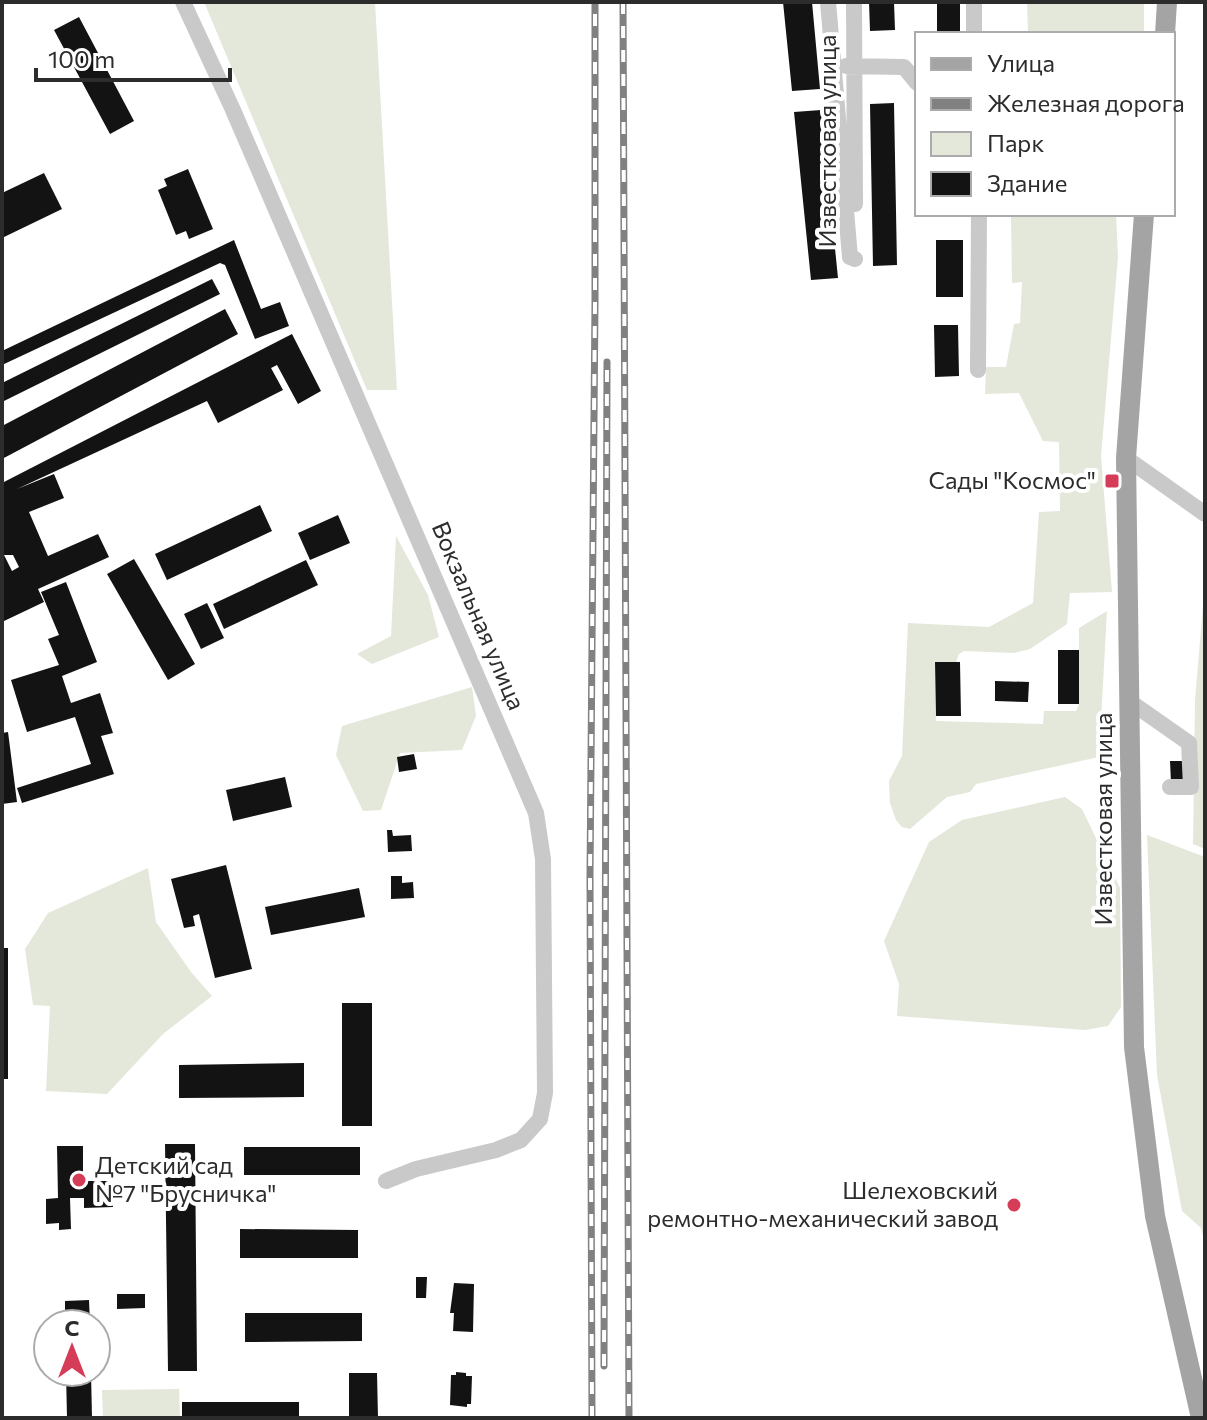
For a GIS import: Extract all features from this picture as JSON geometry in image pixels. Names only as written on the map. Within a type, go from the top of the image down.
[{"type":"main road","points":[[1165,32],[1167,2]]},
{"type":"main road","name":"Известковая улица","points":[[1144,216],[1126,458],[1134,1047],[1155,1216],[1201,1418]]},
{"type":"street","name":"Вокзальная улица","points":[[183,2],[239,123],[536,813],[543,859],[545,1093],[540,1119],[521,1140],[496,1150],[416,1169],[386,1181]]},
{"type":"street","name":"Известковая улица","points":[[828,2],[850,257],[855,259],[854,2]]},
{"type":"street","points":[[974,2],[974,32]]},
{"type":"street","points":[[833,67],[904,67],[915,81]]},
{"type":"street","points":[[978,370],[979,216]]},
{"type":"street","points":[[1126,458],[1205,514]]},
{"type":"street","points":[[1129,701],[1189,743],[1191,787],[1170,787]]},
{"type":"green space","points":[[204,2],[375,2],[397,390],[367,390]]},
{"type":"green space","points":[[1027,2],[1144,2],[1144,32],[1028,32]]},
{"type":"green space","points":[[1011,216],[1116,216],[1118,257],[1101,456],[1112,592],[1070,593],[1067,624],[1030,649],[1014,653],[964,651],[956,662],[935,663],[936,721],[1043,724],[1044,711],[1076,711],[1079,704],[1079,628],[1107,611],[1099,757],[976,784],[970,792],[947,797],[910,829],[902,827],[896,820],[890,803],[889,781],[902,756],[908,623],[989,627],[1033,603],[1039,512],[1060,511],[1059,442],[1043,441],[1019,393],[985,394],[986,367],[1006,367],[1014,324],[1020,323],[1022,282],[1012,283]]},
{"type":"green space","points":[[396,536],[428,595],[439,637],[372,664],[357,654],[391,636]]},
{"type":"green space","points":[[1205,583],[1205,849],[1193,844],[1195,700]]},
{"type":"green space","points":[[472,687],[476,716],[462,750],[400,753],[381,810],[363,811],[336,755],[342,726]]},
{"type":"green space","points":[[1065,797],[1082,809],[1120,888],[1121,1007],[1108,1026],[1085,1030],[897,1016],[899,984],[884,941],[929,842],[962,820]]},
{"type":"green space","points":[[1147,835],[1205,857],[1205,1244],[1201,1228],[1182,1211],[1157,1075]]},
{"type":"green space","points":[[148,868],[156,922],[212,996],[163,1034],[107,1094],[46,1091],[50,1006],[33,1005],[25,949],[48,913]]},
{"type":"green space","points":[[179,1389],[180,1418],[103,1418],[102,1390]]},
{"type":"building","points":[[783,2],[812,2],[820,89],[792,91]]},
{"type":"building","points":[[869,2],[894,2],[895,30],[870,31]]},
{"type":"building","points":[[937,2],[960,2],[960,32],[937,32]]},
{"type":"building","points":[[79,17],[134,121],[110,134],[54,30]]},
{"type":"building","points":[[894,103],[897,265],[873,266],[870,104]]},
{"type":"building","points":[[821,110],[838,278],[811,280],[794,112]]},
{"type":"building","points":[[188,169],[213,229],[189,239],[186,231],[176,235],[158,190],[167,186],[164,179]]},
{"type":"building","points":[[44,173],[62,209],[2,238],[2,193]]},
{"type":"building","points":[[234,240],[261,309],[280,302],[289,326],[255,339],[225,265],[220,263],[2,365],[2,351]]},
{"type":"building","points":[[936,240],[963,240],[963,297],[936,297]]},
{"type":"building","points":[[212,279],[220,294],[2,402],[2,383]]},
{"type":"building","points":[[225,309],[238,334],[2,459],[2,426]]},
{"type":"building","points":[[934,325],[958,325],[959,376],[935,377]]},
{"type":"building","points":[[292,334],[321,391],[298,404],[277,365],[271,368],[283,390],[218,423],[207,401],[17,489],[54,474],[64,498],[29,512],[48,556],[98,534],[109,557],[38,589],[44,602],[2,622],[2,483]],"holes":[[[4,555],[13,555],[19,567],[12,571]]]},
{"type":"building","points":[[260,505],[272,531],[167,580],[155,554]]},
{"type":"building","points":[[338,515],[350,543],[310,560],[298,533]]},
{"type":"building","points":[[134,559],[195,664],[168,680],[107,574]]},
{"type":"building","points":[[306,560],[318,585],[224,629],[213,604]]},
{"type":"building","points":[[66,582],[97,662],[62,676],[71,703],[100,693],[113,733],[101,736],[114,774],[22,803],[17,788],[91,764],[75,717],[27,732],[11,680],[59,665],[48,639],[59,635],[41,592]]},
{"type":"building","points":[[207,603],[224,638],[201,649],[184,614]]},
{"type":"building","points":[[1058,650],[1079,650],[1079,704],[1058,704]]},
{"type":"building","points":[[935,662],[960,662],[961,716],[936,716]]},
{"type":"building","points":[[995,681],[1029,682],[1028,702],[995,701]]},
{"type":"building","points":[[8,732],[17,802],[2,804],[2,733]]},
{"type":"building","points":[[414,754],[417,769],[399,772],[397,757]]},
{"type":"building","points":[[1170,761],[1184,761],[1185,782],[1171,783]]},
{"type":"building","points":[[285,777],[292,807],[233,821],[226,790]]},
{"type":"building","points":[[387,830],[392,830],[393,836],[411,835],[412,851],[388,852]]},
{"type":"building","points":[[226,865],[252,969],[215,978],[199,914],[193,916],[195,926],[184,928],[171,879]]},
{"type":"building","points":[[391,876],[402,876],[402,883],[413,882],[414,898],[391,899]]},
{"type":"building","points":[[359,888],[365,917],[271,935],[265,907]]},
{"type":"building","points":[[2,948],[8,948],[8,1079],[2,1079]]},
{"type":"building","points":[[342,1003],[372,1003],[372,1126],[342,1126]]},
{"type":"building","points":[[304,1063],[304,1097],[179,1098],[179,1065]]},
{"type":"building","points":[[165,1144],[195,1144],[197,1371],[168,1371]]},
{"type":"building","points":[[57,1146],[83,1146],[83,1181],[112,1181],[113,1207],[84,1208],[84,1198],[70,1198],[71,1229],[59,1230],[59,1223],[46,1224],[46,1199],[58,1198]]},
{"type":"building","points":[[244,1147],[360,1147],[360,1175],[244,1175]]},
{"type":"building","points":[[240,1229],[358,1230],[358,1258],[240,1258]]},
{"type":"building","points":[[416,1277],[427,1277],[426,1298],[416,1298]]},
{"type":"building","points":[[454,1283],[474,1284],[473,1332],[453,1331],[454,1313],[450,1313]]},
{"type":"building","points":[[117,1294],[145,1294],[145,1308],[117,1309]]},
{"type":"building","points":[[89,1300],[89,1308],[65,1308],[65,1301]]},
{"type":"building","points":[[245,1313],[362,1313],[362,1341],[245,1342]]},
{"type":"building","points":[[456,1372],[472,1376],[471,1404],[467,1407],[450,1405],[451,1375],[456,1375]]},
{"type":"building","points":[[349,1373],[377,1373],[378,1418],[349,1418]]},
{"type":"building","points":[[66,1388],[91,1388],[92,1418],[67,1418]]},
{"type":"building","points":[[182,1402],[299,1402],[299,1418],[182,1418]]},
{"type":"railway","points":[[592,1418],[590,875],[595,2]]},
{"type":"railway","points":[[623,2],[629,1418]]},
{"type":"railway","points":[[604,1366],[607,362]]},
{"type":"place","name":"Сады \"Космос\"","points":[[1112,481]]},
{"type":"place","name":"Детский сад №7 \"Брусничка\"","points":[[79,1180]]},
{"type":"place","name":"Шелеховский ремонтно-механический завод","points":[[1014,1205]]}]
